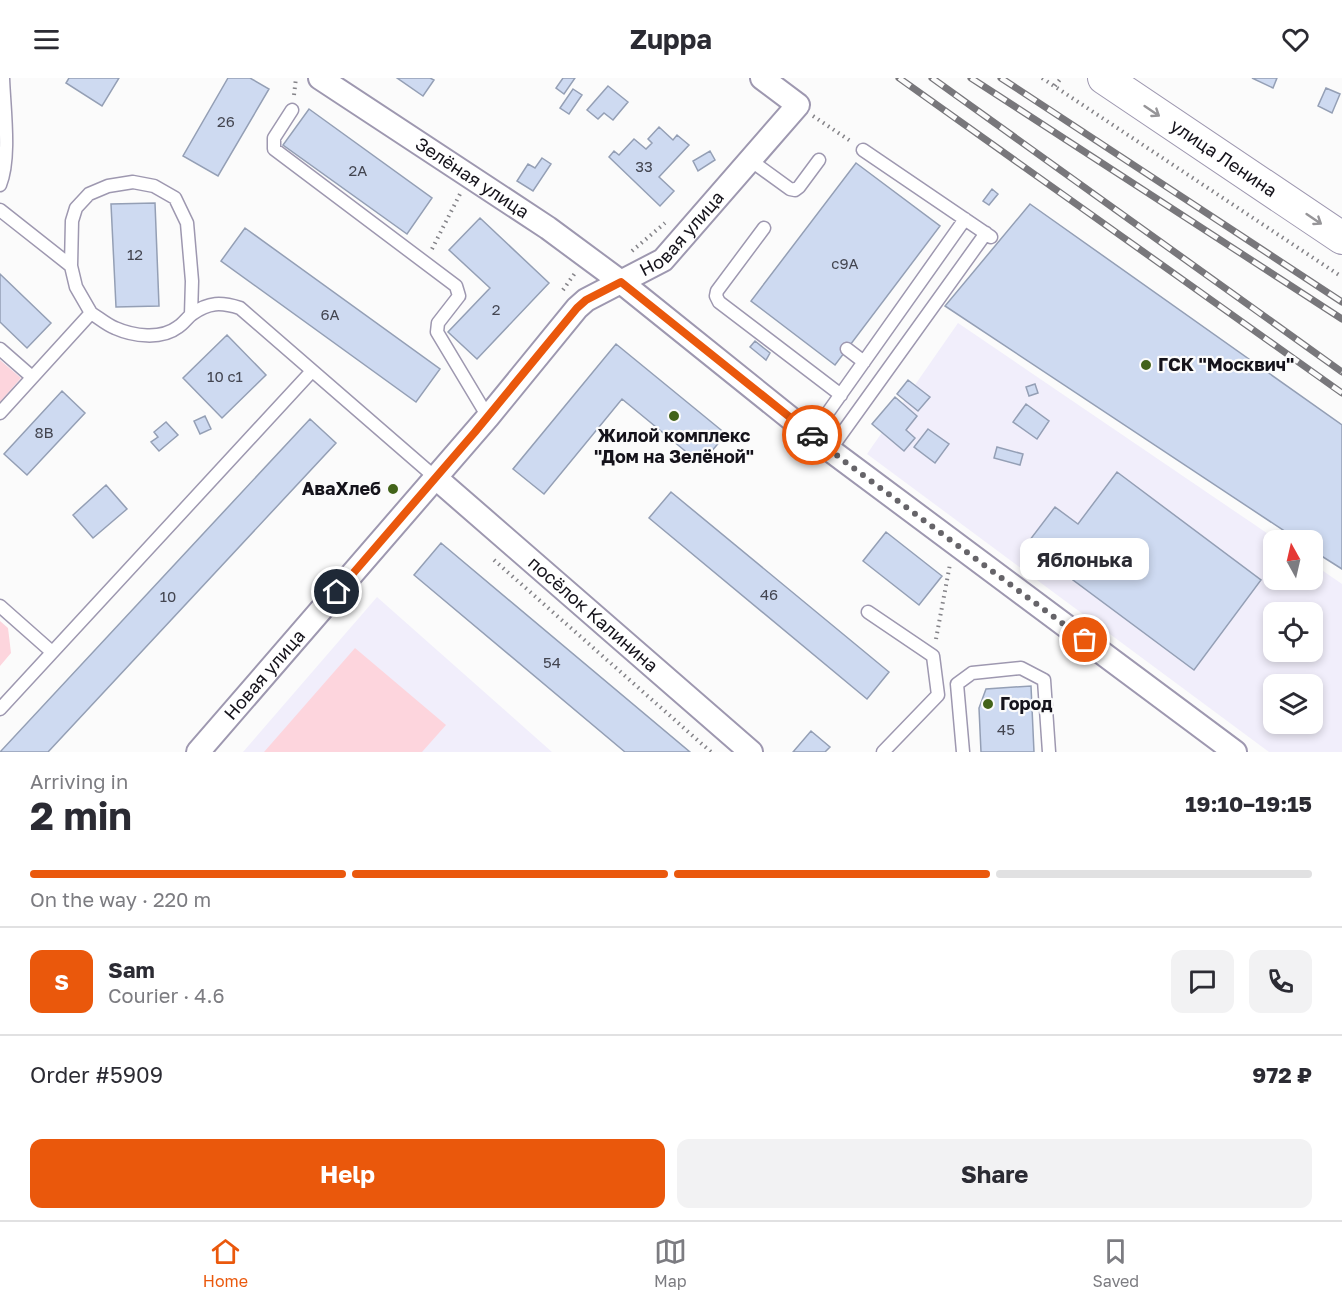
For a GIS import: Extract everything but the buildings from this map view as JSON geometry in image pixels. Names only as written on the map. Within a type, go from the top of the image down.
[{"type":"street","name":"Зелёная улица","points":[[320,78],[549,228],[621,282],[830,450],[1235,752]]},
{"type":"street","points":[[762,78],[798,105]]},
{"type":"street","name":"улица Ленина","points":[[1104,78],[1342,238]]},
{"type":"street","name":"Новая улица","points":[[198,752],[436,478],[577,308],[586,300],[663,260],[798,105]]},
{"type":"street","name":"посёлок Калинина","points":[[436,478],[751,752]]},
{"type":"lane","points":[[0,185],[4,176],[6,157],[3,78]]},
{"type":"lane","points":[[292,110],[274,138],[274,149],[456,286],[459,296],[438,323],[437,332],[488,417]]},
{"type":"lane","points":[[830,450],[989,235],[863,150]]},
{"type":"lane","points":[[750,160],[790,189],[800,187],[819,160]]},
{"type":"lane","points":[[191,315],[192,281],[187,223],[175,198],[154,186],[133,182],[108,186],[89,194],[76,208],[72,221],[71,266],[76,287],[91,313],[114,328],[138,335],[163,334],[178,328],[191,315],[206,306],[224,303],[240,308],[436,478]]},
{"type":"lane","points":[[0,210],[71,266]]},
{"type":"lane","points":[[812,435],[965,219]]},
{"type":"lane","points":[[764,228],[717,291],[716,296],[719,302],[841,395]]},
{"type":"lane","points":[[0,413],[91,313]]},
{"type":"lane","points":[[0,349],[32,377]]},
{"type":"lane","points":[[847,349],[864,362]]},
{"type":"lane","points":[[0,709],[312,371]]},
{"type":"lane","points":[[0,606],[52,652]]},
{"type":"lane","points":[[868,612],[933,656],[938,694],[883,752]]},
{"type":"lane","points":[[963,752],[957,684],[972,673],[1021,668],[1044,680],[1049,752]]},
{"type":"path","points":[[1042,78],[1342,277]]},
{"type":"path","points":[[1055,86],[1061,78]]},
{"type":"path","points":[[798,105],[863,150]]},
{"type":"path","points":[[424,262],[470,176]]},
{"type":"path","points":[[624,258],[668,220]]},
{"type":"path","points":[[562,291],[576,273],[566,266]]},
{"type":"path","points":[[933,656],[955,543]]},
{"type":"path","points":[[491,557],[711,752]]},
{"type":"shaded area","points":[[958,323],[1263,530],[1263,590],[1323,590],[1323,571],[1342,584],[1342,752],[1269,752],[867,454]]},
{"type":"shaded area","points":[[0,360],[21,378],[0,402]]},
{"type":"shaded area","points":[[377,597],[552,752],[243,752]]},
{"type":"shaded area","points":[[0,621],[8,628],[11,653],[0,666]]},
{"type":"shaded area","points":[[355,648],[446,725],[422,752],[264,752]]},
{"type":"railway","points":[[899,78],[1342,393]]},
{"type":"railway","points":[[932,78],[1342,372]]},
{"type":"railway","points":[[971,78],[1342,319]]},
{"type":"railway","points":[[1001,78],[1342,302]]},
{"type":"way so far","points":[[812,435],[1085,640]]},
{"type":"place","name":"ГСК \"Москвич\"","points":[[1146,365]]},
{"type":"place","name":"Жилой комплекс \"Дом на Зелёной\"","points":[[674,416]]},
{"type":"place","name":"АваХлеб","points":[[393,489]]},
{"type":"place","name":"Яблонька","points":[[1085,640]]},
{"type":"place","name":"Город","points":[[988,704]]},
{"type":"route","points":[[337,592],[475,432],[577,308],[586,300],[621,282],[812,435]]}]
